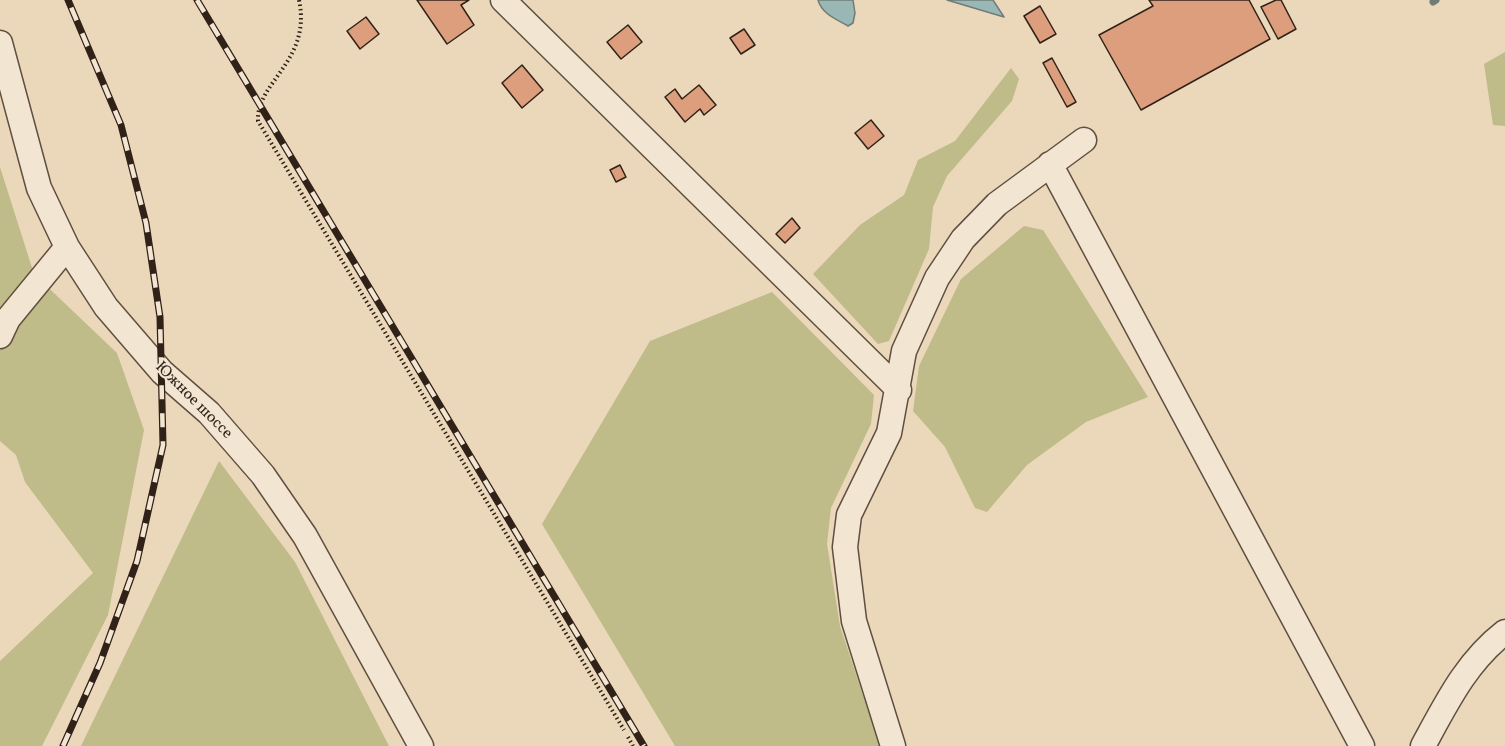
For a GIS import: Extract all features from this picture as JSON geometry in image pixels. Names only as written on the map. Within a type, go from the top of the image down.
[{"type":"street","points":[[503,0],[899,390]]},
{"type":"street","name":"Южное шоссе","points":[[0,43],[39,188],[67,247],[106,307],[155,364],[209,413],[264,475],[305,536],[421,746]]},
{"type":"street","points":[[893,746],[854,621],[845,547],[849,515],[889,433],[899,390],[904,351],[937,278],[963,239],[997,204],[1084,140]]},
{"type":"street","points":[[1050,164],[1362,746]]},
{"type":"street","points":[[0,336],[8,319],[67,247]]},
{"type":"street","points":[[1423,746],[1458,680],[1491,643],[1505,632]]},
{"type":"path","points":[[299,0],[301,10],[299,40],[284,69],[263,100],[258,111],[258,121],[624,730]]},
{"type":"path","points":[[628,737],[633,746]]},
{"type":"shaded area","points":[[1505,52],[1505,126],[1493,125],[1484,64]]},
{"type":"shaded area","points":[[1011,68],[1019,79],[1012,101],[947,176],[933,207],[929,249],[889,341],[878,344],[813,274],[860,225],[904,195],[918,160],[955,141]]},
{"type":"shaded area","points":[[0,167],[34,274],[117,353],[144,430],[108,615],[42,746],[0,746],[0,661],[93,573],[25,482],[16,455],[0,441]]},
{"type":"shaded area","points":[[1024,226],[1043,230],[1148,397],[1086,422],[1027,465],[987,512],[975,508],[945,447],[913,411],[919,366],[961,279]]},
{"type":"shaded area","points":[[772,292],[874,395],[871,424],[831,508],[827,544],[840,626],[880,746],[675,746],[542,524],[650,341]]},
{"type":"shaded area","points":[[219,461],[295,562],[389,746],[81,746]]},
{"type":"water","points":[[818,0],[853,0],[855,13],[853,23],[848,26],[830,16]]},
{"type":"water","points":[[947,0],[993,0],[1004,17]]},
{"type":"building","points":[[417,0],[469,0],[461,5],[474,25],[447,44]]},
{"type":"building","points":[[1149,0],[1249,0],[1270,39],[1141,110],[1099,35],[1153,6]]},
{"type":"building","points":[[1281,0],[1296,29],[1278,39],[1261,7]]},
{"type":"building","points":[[1040,6],[1056,34],[1040,43],[1024,16]]},
{"type":"building","points":[[366,17],[379,34],[360,49],[347,31]]},
{"type":"building","points":[[628,25],[642,42],[621,59],[607,42]]},
{"type":"building","points":[[744,29],[755,45],[741,54],[730,38]]},
{"type":"building","points":[[1052,58],[1076,102],[1067,107],[1043,63]]},
{"type":"building","points":[[522,65],[543,90],[522,108],[502,83]]},
{"type":"building","points":[[699,85],[716,105],[704,115],[700,109],[685,122],[665,97],[675,89],[682,99]]},
{"type":"building","points":[[871,120],[884,136],[868,149],[855,133]]},
{"type":"building","points":[[620,165],[626,177],[616,182],[610,170]]},
{"type":"building","points":[[792,218],[800,228],[785,243],[776,234]]},
{"type":"railway","points":[[63,746],[100,663],[137,561],[163,445],[160,317],[146,223],[121,125],[68,0]]},
{"type":"railway","points":[[197,0],[644,746]]}]
